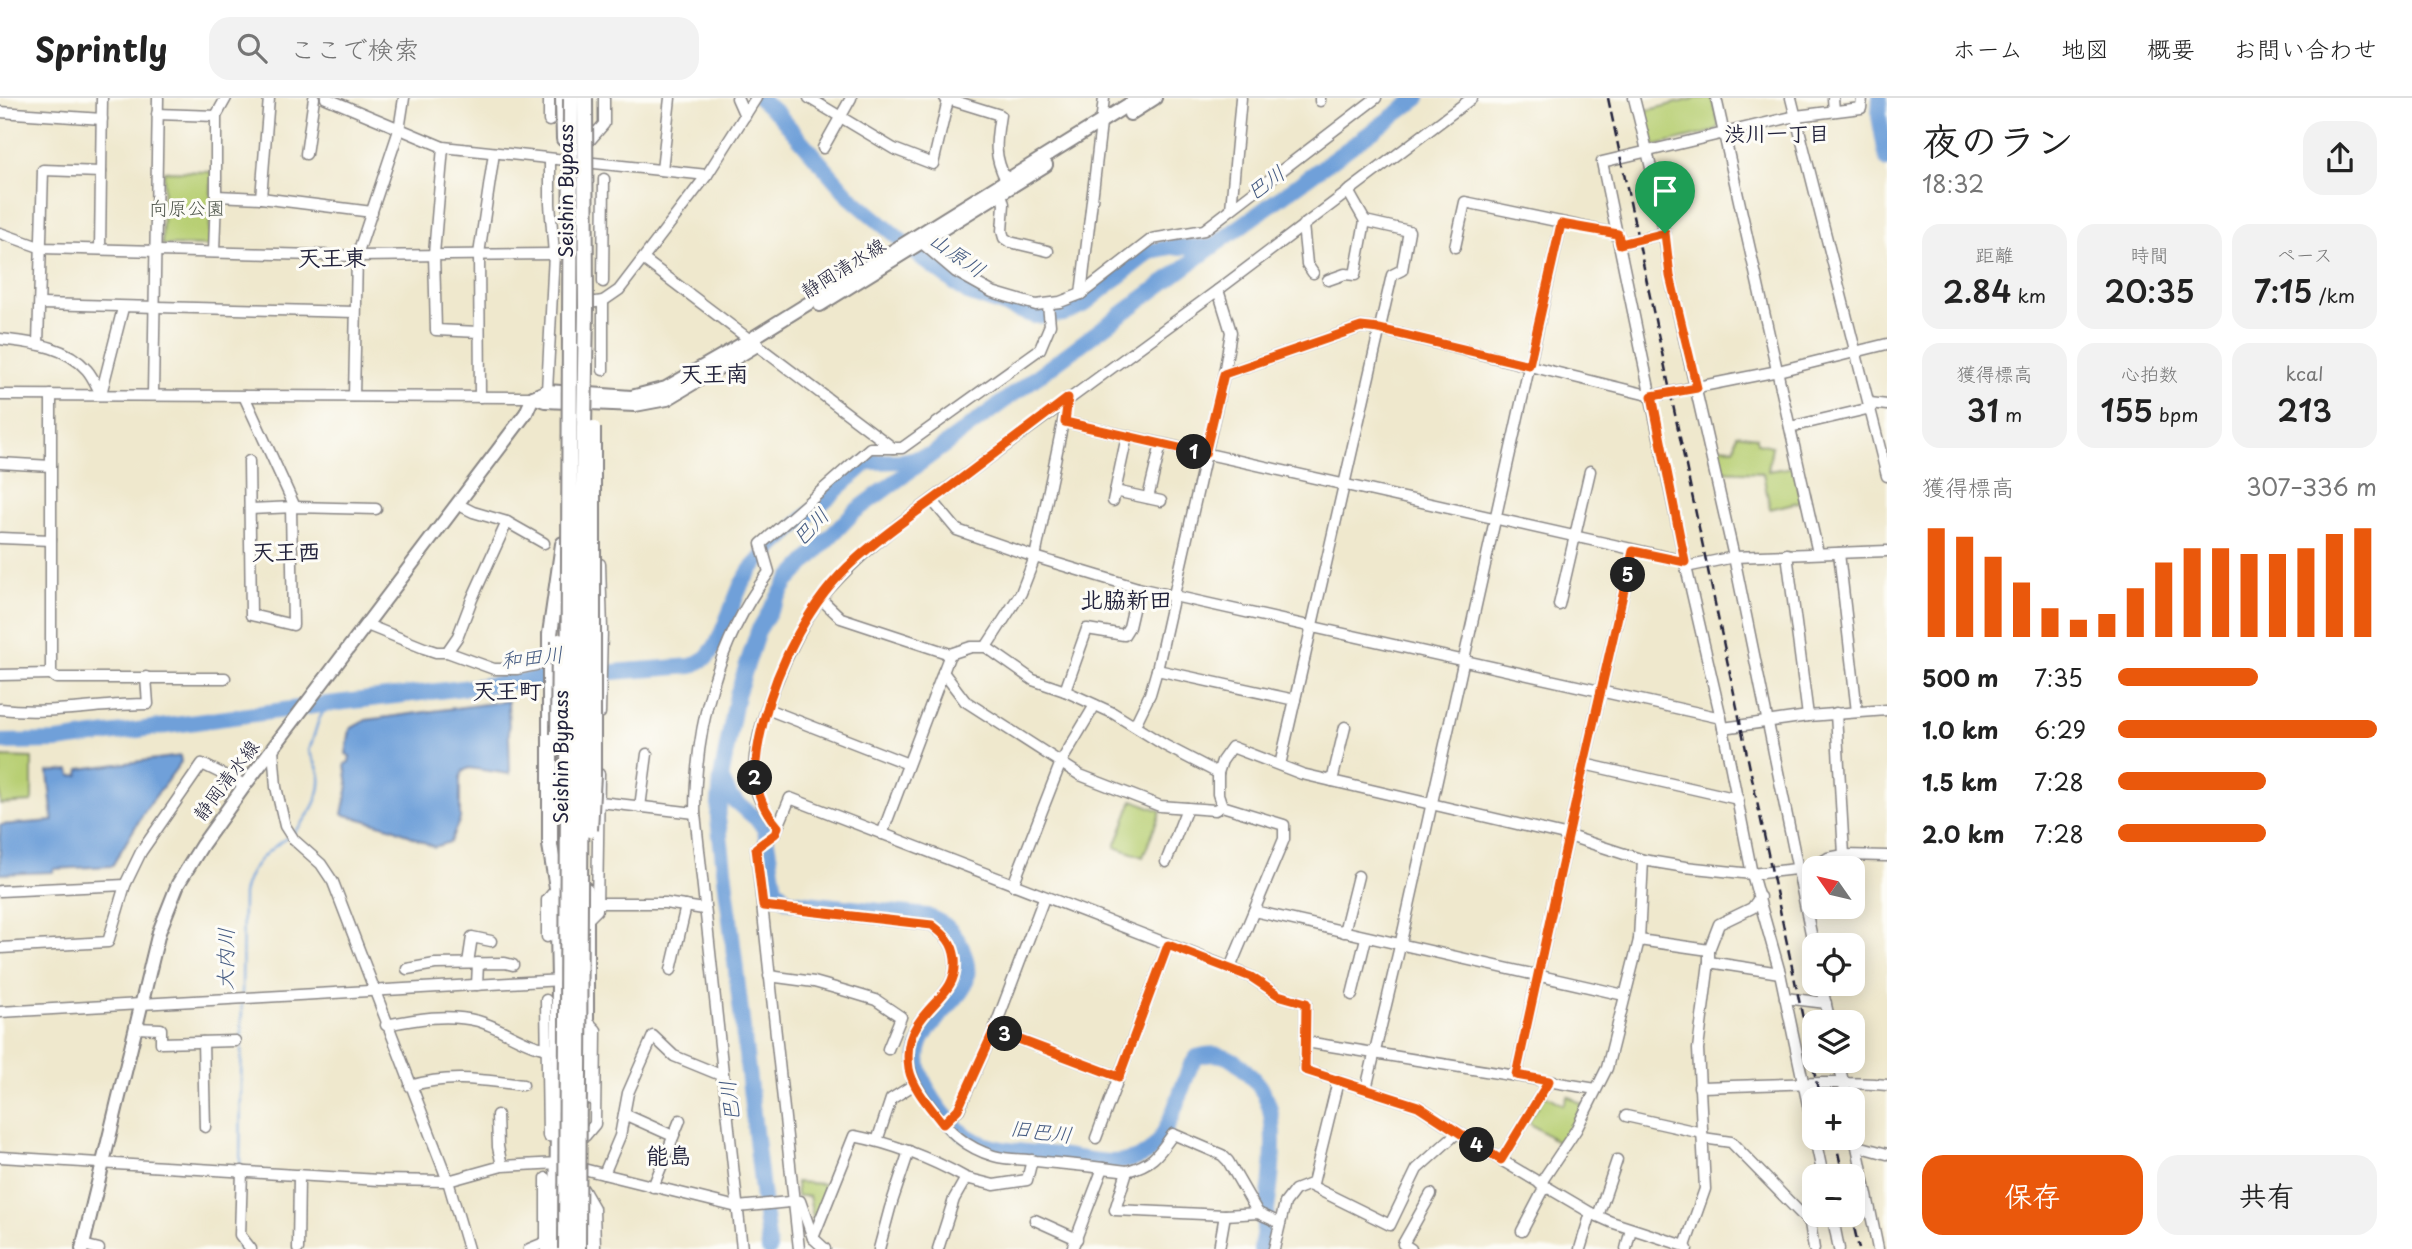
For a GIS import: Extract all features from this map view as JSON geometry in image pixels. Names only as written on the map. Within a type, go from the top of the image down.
[{"type":"highway","points":[[557,888],[550,845],[550,634],[563,555],[566,397],[557,159],[564,98]]},
{"type":"highway","name":"Seishin Bypass","points":[[571,98],[579,305],[582,549],[582,1249]]},
{"type":"highway","points":[[582,1249],[587,920],[579,305],[581,156],[585,98]]},
{"type":"highway","name":"Seishin Bypass","points":[[566,1249],[579,305],[585,98]]},
{"type":"highway","points":[[551,1241],[559,1163],[553,1050],[559,981],[557,888],[562,380],[579,305]]},
{"type":"highway","points":[[579,305],[591,358],[593,428],[593,775],[590,830],[585,845]]},
{"type":"main road","name":"静岡清水線","points":[[917,240],[1001,193],[1139,98]]},
{"type":"main road","name":"静岡清水線","points":[[83,1247],[159,932],[178,884],[245,785],[526,413],[533,397],[547,391],[582,403],[635,405],[667,399],[917,240],[1006,180],[1155,98]]},
{"type":"main road","name":"静岡清水線","points":[[533,397],[545,401],[566,397]]},
{"type":"street","points":[[100,249],[102,98]]},
{"type":"street","points":[[153,394],[158,98]]},
{"type":"street","points":[[214,252],[216,116],[226,98]]},
{"type":"street","points":[[261,198],[270,98]]},
{"type":"street","points":[[306,154],[314,98]]},
{"type":"street","points":[[326,98],[443,147],[557,159],[581,156],[707,175]]},
{"type":"street","points":[[354,396],[357,256],[399,130],[404,98]]},
{"type":"street","points":[[548,121],[549,98]]},
{"type":"street","points":[[581,156],[604,124],[604,98]]},
{"type":"street","points":[[662,170],[670,98]]},
{"type":"street","points":[[737,98],[747,113]]},
{"type":"street","points":[[579,305],[603,301],[619,290],[707,175],[756,98]]},
{"type":"street","points":[[809,98],[894,149],[933,164],[946,99],[1000,115],[996,145],[998,164],[1006,180]]},
{"type":"street","points":[[822,148],[851,98]]},
{"type":"street","points":[[1081,294],[1104,98]]},
{"type":"street","points":[[1231,209],[1241,98]]},
{"type":"street","points":[[1358,111],[1359,98]]},
{"type":"street","points":[[917,240],[974,284],[1020,301],[1048,305],[1081,294],[1152,239],[1204,230],[1376,98]]},
{"type":"street","points":[[776,830],[758,796],[755,782],[760,737],[767,709],[781,667],[800,632],[821,599],[855,560],[1472,98]]},
{"type":"street","points":[[1634,98],[1665,233],[1670,276],[1734,557],[1811,933]]},
{"type":"street","points":[[1717,98],[1818,553]]},
{"type":"street","points":[[1791,98],[1887,476]]},
{"type":"street","points":[[1833,98],[1834,111]]},
{"type":"street","points":[[1804,1085],[1780,973],[1752,874],[1602,162],[1796,116],[1861,108],[1862,98]]},
{"type":"street","points":[[0,112],[102,119]]},
{"type":"street","points":[[157,114],[216,116]]},
{"type":"street","points":[[443,147],[434,254],[436,330],[479,332]]},
{"type":"street","points":[[480,397],[479,254],[494,153]]},
{"type":"street","points":[[547,391],[554,254],[550,204],[557,159]]},
{"type":"street","points":[[38,344],[43,170],[101,172]]},
{"type":"street","points":[[603,282],[604,179]]},
{"type":"street","points":[[581,181],[604,198]]},
{"type":"street","points":[[1328,280],[1345,274],[1354,275],[1365,221],[1348,191]]},
{"type":"street","points":[[1001,193],[1004,204],[1004,238],[1010,242],[1048,251]]},
{"type":"street","points":[[216,196],[261,198],[372,212]]},
{"type":"street","points":[[1455,247],[1465,202],[1619,239],[1665,233]]},
{"type":"street","points":[[1280,765],[1392,275],[1402,270],[1409,231],[1365,221]]},
{"type":"street","points":[[1366,1089],[1561,224]]},
{"type":"street","points":[[1303,225],[1307,264],[1314,273]]},
{"type":"street","points":[[0,233],[42,248],[357,256],[554,254]]},
{"type":"street","points":[[643,259],[893,448]]},
{"type":"street","points":[[1135,725],[1150,694],[1157,670],[1224,374],[1231,332],[1218,290]]},
{"type":"street","points":[[603,301],[603,370]]},
{"type":"street","points":[[41,304],[355,312]]},
{"type":"street","points":[[742,1249],[695,813],[700,734],[717,670],[734,628],[752,594],[769,572],[761,544],[870,447],[902,448],[1040,349],[1050,325],[1048,305]]},
{"type":"street","points":[[101,394],[123,308]]},
{"type":"street","points":[[1224,374],[1361,327],[1379,329],[1652,396],[1778,371],[1887,344]]},
{"type":"street","points":[[0,339],[38,344],[64,353],[87,370],[101,394]]},
{"type":"street","points":[[0,395],[533,397]]},
{"type":"street","points":[[51,395],[51,674]]},
{"type":"street","points":[[244,396],[293,507],[293,625],[251,615],[249,461]]},
{"type":"street","points":[[986,647],[1021,593],[1035,557],[1068,398]]},
{"type":"street","points":[[582,403],[597,434],[602,630],[597,910],[587,920]]},
{"type":"street","points":[[1790,427],[1870,406],[1887,405]]},
{"type":"street","points":[[1065,422],[1685,564],[1734,557],[1887,551]]},
{"type":"street","points":[[1127,436],[1114,496],[1161,501]]},
{"type":"street","points":[[1148,498],[1161,444]]},
{"type":"street","points":[[0,463],[51,466]]},
{"type":"street","points":[[1559,605],[1590,471]]},
{"type":"street","points":[[932,500],[957,530],[1138,588],[1602,693],[1722,723],[1887,710]]},
{"type":"street","points":[[457,504],[473,512],[507,522],[544,544]]},
{"type":"street","points":[[250,509],[376,509]]},
{"type":"street","points":[[447,652],[458,636],[507,522]]},
{"type":"street","points":[[0,538],[51,540]]},
{"type":"street","points":[[1516,1075],[1633,551]]},
{"type":"street","points":[[1839,553],[1857,712]]},
{"type":"street","points":[[1787,554],[1808,716]]},
{"type":"street","points":[[1065,691],[1087,629],[1124,635],[1129,627],[1138,588]]},
{"type":"street","points":[[821,599],[841,618],[950,654],[971,647],[986,647],[1033,680],[1065,691],[1135,725],[1166,746],[1218,773]]},
{"type":"street","points":[[367,625],[424,648],[447,652],[494,669],[517,669],[550,662]]},
{"type":"street","points":[[882,834],[950,654]]},
{"type":"street","points":[[1157,670],[1295,700]]},
{"type":"street","points":[[943,673],[965,701],[1080,775],[1160,806],[1215,810],[1222,806],[1284,825],[1284,839],[1230,968]]},
{"type":"street","points":[[0,675],[51,674],[56,678],[225,678]]},
{"type":"street","points":[[0,709],[54,712],[109,704],[148,704],[146,677]]},
{"type":"street","points":[[1013,885],[1061,762],[1095,705]]},
{"type":"street","points":[[767,709],[908,764]]},
{"type":"street","points":[[1836,713],[1844,855]]},
{"type":"street","points":[[1332,781],[1345,727]]},
{"type":"street","points":[[1222,806],[1218,794],[1218,773],[1222,761],[1232,747],[1302,774],[1569,835],[1643,860],[1685,867],[1752,874],[1813,867],[1828,858],[1844,855],[1887,856]]},
{"type":"street","points":[[273,749],[276,787],[285,826],[294,840],[321,864],[332,882],[448,1181],[468,1249]]},
{"type":"street","points":[[640,807],[647,754]]},
{"type":"street","points":[[0,948],[108,942],[125,885],[141,852],[202,764],[245,785]]},
{"type":"street","points":[[1584,764],[1738,799]]},
{"type":"street","points":[[799,1249],[756,848],[776,830],[790,799],[1230,968],[1251,977],[1278,995],[1306,1003],[1305,1070],[1418,1106],[1501,1160],[1595,1214],[1686,1247],[1705,1189],[1698,1049],[1709,950],[1719,924],[1752,908],[1760,897]]},
{"type":"street","points":[[600,802],[695,813]]},
{"type":"street","points":[[1166,862],[1188,808]]},
{"type":"street","points":[[1522,1231],[1543,1185],[1576,1130],[1607,1068],[1623,995],[1639,940],[1643,860]]},
{"type":"street","points":[[1344,932],[1358,876]]},
{"type":"street","points":[[0,891],[125,885]]},
{"type":"street","points":[[547,937],[547,901],[557,888]]},
{"type":"street","points":[[943,1124],[958,1109],[994,1030],[1044,898]]},
{"type":"street","points":[[597,903],[665,904],[704,909]]},
{"type":"street","points":[[671,970],[686,906]]},
{"type":"street","points":[[763,906],[932,925],[945,934],[952,944],[956,970],[953,982],[922,1017],[909,1043],[909,1070],[915,1084],[943,1124],[963,1142],[996,1156],[1127,1171],[1154,1160],[1173,1134],[1228,1161],[1258,1213]]},
{"type":"street","points":[[1254,911],[1623,995]]},
{"type":"street","points":[[477,985],[472,937],[491,941]]},
{"type":"street","points":[[1352,995],[1366,938]]},
{"type":"street","points":[[1639,940],[1709,950]]},
{"type":"street","points":[[1096,1138],[1168,945]]},
{"type":"street","points":[[1709,962],[1780,973]]},
{"type":"street","points":[[407,969],[435,964],[513,965]]},
{"type":"street","points":[[769,976],[814,982],[876,1000],[901,1017],[888,1049]]},
{"type":"street","points":[[0,1012],[587,979]]},
{"type":"street","points":[[1824,996],[1827,1010]]},
{"type":"street","points":[[1785,998],[1826,1003]]},
{"type":"street","points":[[386,1025],[457,1017],[486,1024],[539,1049],[553,1050],[547,1000]]},
{"type":"street","points":[[135,1028],[161,1029],[160,1043],[235,1041]]},
{"type":"street","points":[[994,1030],[1119,1077]]},
{"type":"street","points":[[604,1174],[620,1136],[628,1093],[635,1073],[653,1036],[674,1056],[723,1076]]},
{"type":"street","points":[[203,1042],[205,1127]]},
{"type":"street","points":[[1306,1042],[1597,1089]]},
{"type":"street","points":[[1841,1073],[1844,1087]]},
{"type":"street","points":[[410,1086],[434,1079],[455,1077],[523,1085]]},
{"type":"street","points":[[1274,1249],[1285,1203],[1295,1190],[1313,1183],[1338,1081]]},
{"type":"street","points":[[1501,1160],[1549,1081]]},
{"type":"street","points":[[1699,1087],[1843,1082],[1887,1085]]},
{"type":"street","points":[[877,1141],[891,1099],[915,1084]]},
{"type":"street","points":[[624,1114],[674,1136]]},
{"type":"street","points":[[497,1115],[498,1147],[502,1166]]},
{"type":"street","points":[[1626,1116],[1731,1142],[1810,1223],[1814,1249]]},
{"type":"street","points":[[653,1187],[680,1120]]},
{"type":"street","points":[[1309,1185],[1390,1225],[1417,1169],[1458,1132]]},
{"type":"street","points":[[813,1238],[854,1136],[930,1158],[966,1178],[994,1185],[1027,1180],[1032,1160]]},
{"type":"street","points":[[1865,1148],[1887,1154]]},
{"type":"street","points":[[1859,1150],[1878,1249]]},
{"type":"street","points":[[879,1249],[909,1152]]},
{"type":"street","points":[[0,1157],[379,1180],[448,1181],[502,1166],[559,1163],[739,1207],[800,1201],[813,1238],[825,1249]]},
{"type":"street","points":[[1580,1249],[1617,1160]]},
{"type":"street","points":[[1035,1220],[1074,1244],[1103,1168]]},
{"type":"street","points":[[242,1171],[240,1235],[251,1249]]},
{"type":"street","points":[[1127,1171],[1115,1210],[1225,1215],[1258,1213],[1280,1223]]},
{"type":"street","points":[[298,1249],[299,1175]]},
{"type":"street","points":[[529,1249],[551,1241],[546,1178]]},
{"type":"street","points":[[938,1249],[954,1199],[966,1178]]},
{"type":"street","points":[[1411,1249],[1403,1244],[1431,1194]]},
{"type":"street","points":[[583,1196],[594,1208],[595,1249]]},
{"type":"street","points":[[1219,1249],[1225,1215]]},
{"type":"street","points":[[1835,1227],[1839,1249]]},
{"type":"street","points":[[1626,1249],[1632,1229]]},
{"type":"street","points":[[83,1247],[99,1249]]},
{"type":"green space","points":[[1697,98],[1713,98],[1719,126],[1716,131],[1655,146],[1644,111]]},
{"type":"green space","name":"向原公園","points":[[164,171],[212,172],[209,246],[162,245]]},
{"type":"green space","points":[[1737,434],[1757,437],[1757,443],[1772,446],[1768,471],[1793,467],[1802,501],[1770,509],[1763,473],[1719,471],[1714,447],[1735,448]]},
{"type":"green space","points":[[0,757],[32,758],[32,802],[0,804]]},
{"type":"green space","points":[[1133,800],[1161,811],[1143,857],[1115,847]]},
{"type":"green space","points":[[1545,1095],[1563,1105],[1568,1096],[1583,1105],[1560,1144],[1528,1122]]},
{"type":"green space","points":[[796,1182],[823,1184],[831,1189],[817,1224],[814,1223],[809,1196],[797,1196]]},
{"type":"water","points":[[508,701],[510,774],[469,768],[463,771],[460,778],[460,819],[450,842],[434,847],[393,828],[342,814],[348,786],[345,764],[349,762],[350,756],[346,754],[350,729],[366,720]]},
{"type":"water","points":[[180,756],[181,762],[146,809],[112,866],[0,874],[0,825],[53,821],[48,772],[70,770],[71,776],[79,775],[80,769]]},
{"type":"waterway","name":"山原川","points":[[759,98],[778,114],[850,197],[923,259],[968,293],[1034,316],[1063,314],[1083,305],[1151,251],[1171,247],[1212,247]]},
{"type":"waterway","name":"巴川","points":[[769,1249],[718,818],[721,778],[737,695],[758,631],[787,582],[853,513],[1418,98]]},
{"type":"waterway","points":[[1880,98],[1879,116],[1887,160]]},
{"type":"waterway","name":"和田川","points":[[586,674],[692,666],[707,657],[717,644],[741,585],[751,569],[768,551],[868,462],[902,461],[926,456]]},
{"type":"waterway","name":"和田川","points":[[0,742],[57,741],[328,704],[564,676]]},
{"type":"waterway","name":"大内川","points":[[293,833],[309,814],[317,797],[319,772],[309,751],[319,719],[328,704]]},
{"type":"waterway","name":"旧巴川","points":[[722,780],[731,798],[758,820],[765,830],[775,888],[788,901],[927,916],[946,926],[958,940],[967,967],[965,985],[926,1033],[918,1056],[919,1069],[933,1099],[944,1114],[969,1137],[989,1146],[1012,1150],[1103,1161],[1131,1160],[1141,1157],[1157,1144],[1174,1111],[1191,1065],[1197,1057],[1217,1055],[1240,1065],[1255,1080],[1267,1100],[1273,1132],[1272,1173],[1261,1249]]},
{"type":"waterway","name":"大内川","points":[[242,994],[245,884],[259,861],[288,837]]},
{"type":"waterway","name":"大内川","points":[[240,1169],[242,1001]]},
{"type":"waterway","name":"大内川","points":[[238,1238],[239,1249]]},
{"type":"railway","points":[[1608,98],[1817,1087]]},
{"type":"railway","points":[[1838,1150],[1840,1164]]},
{"type":"railway","points":[[1854,1227],[1859,1249]]},
{"type":"district","name":"渋川一丁目","points":[[1777,134]]},
{"type":"district","name":"天王東","points":[[332,258]]},
{"type":"district","name":"天王南","points":[[714,374]]},
{"type":"district","name":"天王西","points":[[286,552]]},
{"type":"district","name":"北脇新田","points":[[1126,600]]},
{"type":"district","name":"天王町","points":[[507,691]]},
{"type":"district","name":"能島","points":[[669,1156]]},
{"type":"route","points":[[1561,224],[1618,234],[1620,244],[1665,233],[1670,276],[1697,388],[1652,396],[1685,562],[1633,551],[1516,1075],[1549,1081],[1501,1160],[1418,1106],[1305,1070],[1306,1003],[1278,995],[1251,977],[1168,945],[1119,1077],[994,1030],[958,1109],[943,1124],[915,1084],[909,1070],[908,1054],[915,1028],[953,982],[956,970],[955,955],[945,934],[932,925],[763,906],[756,848],[775,834],[778,827],[758,796],[755,782],[760,737],[781,667],[821,599],[855,560],[899,524],[1068,398],[1065,422],[1205,454],[1224,374],[1361,327],[1529,365],[1561,224]]}]
